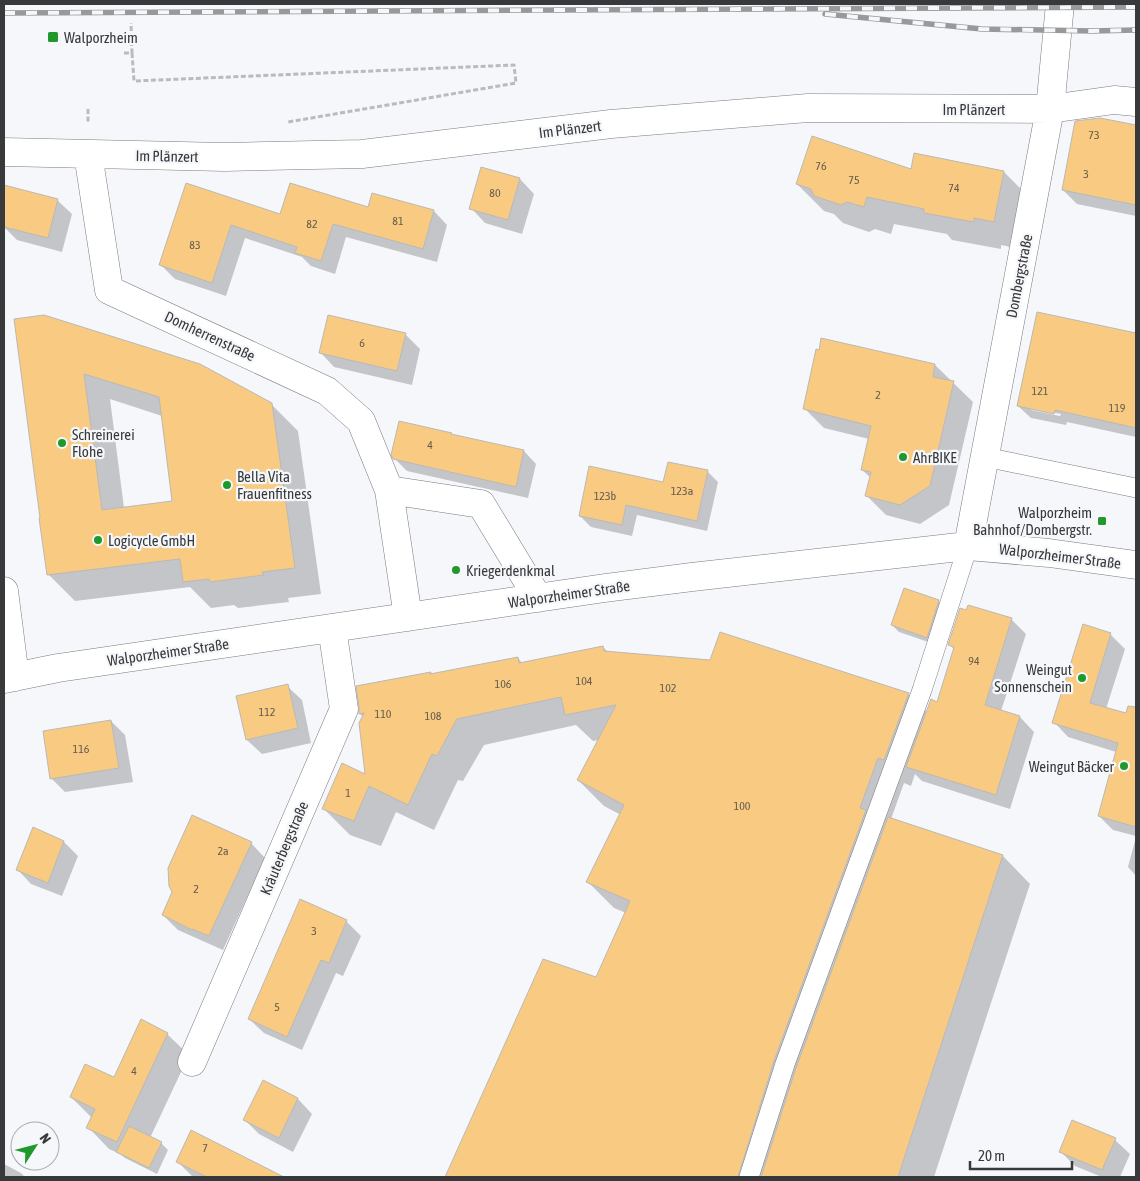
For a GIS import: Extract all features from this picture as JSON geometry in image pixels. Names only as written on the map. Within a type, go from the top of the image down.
[{"type":"street","name":"Dombergstraße","points":[[968,546],[1050,109],[1060,4]]},
{"type":"street","name":"Im Plänzert","points":[[4,152],[225,157],[362,154],[611,124],[808,108],[1050,109],[1114,100],[1136,102]]},
{"type":"street","name":"Domherrenstraße","points":[[88,154],[110,290],[327,391],[361,421],[389,490],[408,617]]},
{"type":"street","points":[[389,490],[481,504],[538,598]]},
{"type":"street","name":"Walporzheimer Straße","points":[[10,678],[68,666],[538,598],[692,577],[968,546],[1049,553],[1136,565]]},
{"type":"street","points":[[4,592],[10,678]]},
{"type":"street","name":"Kräuterbergstraße","points":[[192,1062],[344,709],[332,628]]},
{"type":"lane","points":[[985,457],[1136,488]]},
{"type":"lane","points":[[749,1177],[785,1064],[922,690],[968,546]]},
{"type":"path","points":[[131,23],[134,81],[514,65],[516,83],[281,123]]},
{"type":"path","points":[[124,53],[132,53]]},
{"type":"building","points":[[1100,118],[1136,125],[1136,205],[1062,190],[1075,121]]},
{"type":"building","points":[[812,136],[911,169],[914,153],[1004,171],[994,222],[974,218],[974,222],[924,213],[924,209],[867,197],[864,207],[847,202],[841,205],[814,196],[811,189],[796,184]]},
{"type":"building","points":[[481,167],[520,178],[508,220],[469,209]]},
{"type":"building","points":[[186,183],[280,214],[290,183],[368,207],[372,193],[434,210],[423,249],[333,224],[321,261],[295,253],[297,247],[231,225],[212,283],[159,265]]},
{"type":"building","points":[[4,185],[58,199],[48,238],[4,227]]},
{"type":"building","points":[[1037,312],[1136,333],[1136,428],[1055,410],[1054,414],[1017,406]]},
{"type":"building","points":[[44,315],[200,364],[272,403],[295,568],[262,572],[264,575],[210,582],[209,579],[183,582],[180,559],[47,575],[14,319]],"holes":[[[84,374],[159,397],[172,501],[102,510]]]},
{"type":"building","points":[[328,315],[406,333],[397,371],[319,353]]},
{"type":"building","points":[[821,338],[935,364],[933,377],[954,381],[930,486],[900,505],[865,496],[871,472],[861,470],[871,426],[803,409],[816,349],[819,350]]},
{"type":"building","points":[[399,421],[524,450],[516,487],[393,459],[391,455]]},
{"type":"building","points":[[668,462],[708,470],[697,521],[626,505],[622,525],[579,516],[589,466],[663,482]]},
{"type":"building","points":[[904,588],[939,600],[927,638],[891,625]]},
{"type":"building","points":[[968,605],[1012,618],[985,705],[1020,716],[996,795],[906,767],[931,699],[937,702],[954,647],[948,645],[960,608],[966,610]]},
{"type":"building","points":[[1083,624],[1111,633],[1090,703],[1126,713],[1128,706],[1136,707],[1136,827],[1098,816],[1118,743],[1052,723]]},
{"type":"building","points":[[720,632],[909,693],[884,760],[878,758],[860,808],[866,810],[774,1061],[738,1177],[445,1177],[543,959],[596,977],[630,901],[586,882],[624,805],[577,780],[616,705],[565,715],[561,697],[457,719],[437,756],[432,754],[408,805],[369,786],[354,821],[322,809],[342,763],[365,774],[359,723],[364,713],[359,714],[356,686],[518,657],[519,663],[603,646],[604,651],[710,660]]},
{"type":"building","points":[[288,684],[298,728],[246,740],[236,696]]},
{"type":"building","points":[[111,720],[119,768],[50,779],[43,731]]},
{"type":"building","points":[[192,815],[252,842],[209,936],[162,915],[172,892],[169,886],[168,868]]},
{"type":"building","points":[[888,817],[1003,855],[898,1177],[761,1177],[796,1068]]},
{"type":"building","points":[[33,827],[64,841],[48,883],[16,870]]},
{"type":"building","points":[[300,899],[347,920],[329,963],[321,960],[287,1037],[248,1019]]},
{"type":"building","points":[[141,1019],[168,1033],[117,1142],[86,1128],[95,1109],[70,1097],[85,1064],[114,1077]]},
{"type":"building","points":[[263,1080],[298,1098],[279,1138],[243,1120]]},
{"type":"building","points":[[1072,1120],[1116,1138],[1102,1170],[1059,1152]]},
{"type":"building","points":[[129,1126],[162,1142],[149,1168],[116,1152]]},
{"type":"building","points":[[191,1130],[284,1177],[207,1177],[176,1162]]},
{"type":"railway","points":[[4,13],[1136,7]]},
{"type":"railway","points":[[825,14],[982,29],[1136,30]]},
{"type":"place","name":"Walporzheim","points":[[53,37]]},
{"type":"place","name":"Schreinerei Flohe","points":[[62,443]]},
{"type":"place","name":"AhrBIKE","points":[[903,457]]},
{"type":"place","name":"Bella Vita Frauenfitness","points":[[227,485]]},
{"type":"place","name":"Walporzheim Bahnhof/Dombergstr.","points":[[1102,521]]},
{"type":"place","name":"Logicycle GmbH","points":[[98,540]]},
{"type":"place","name":"Kriegerdenkmal","points":[[456,570]]},
{"type":"place","name":"Weingut Sonnenschein","points":[[1082,678]]},
{"type":"place","name":"Weingut Bäcker","points":[[1124,766]]}]
